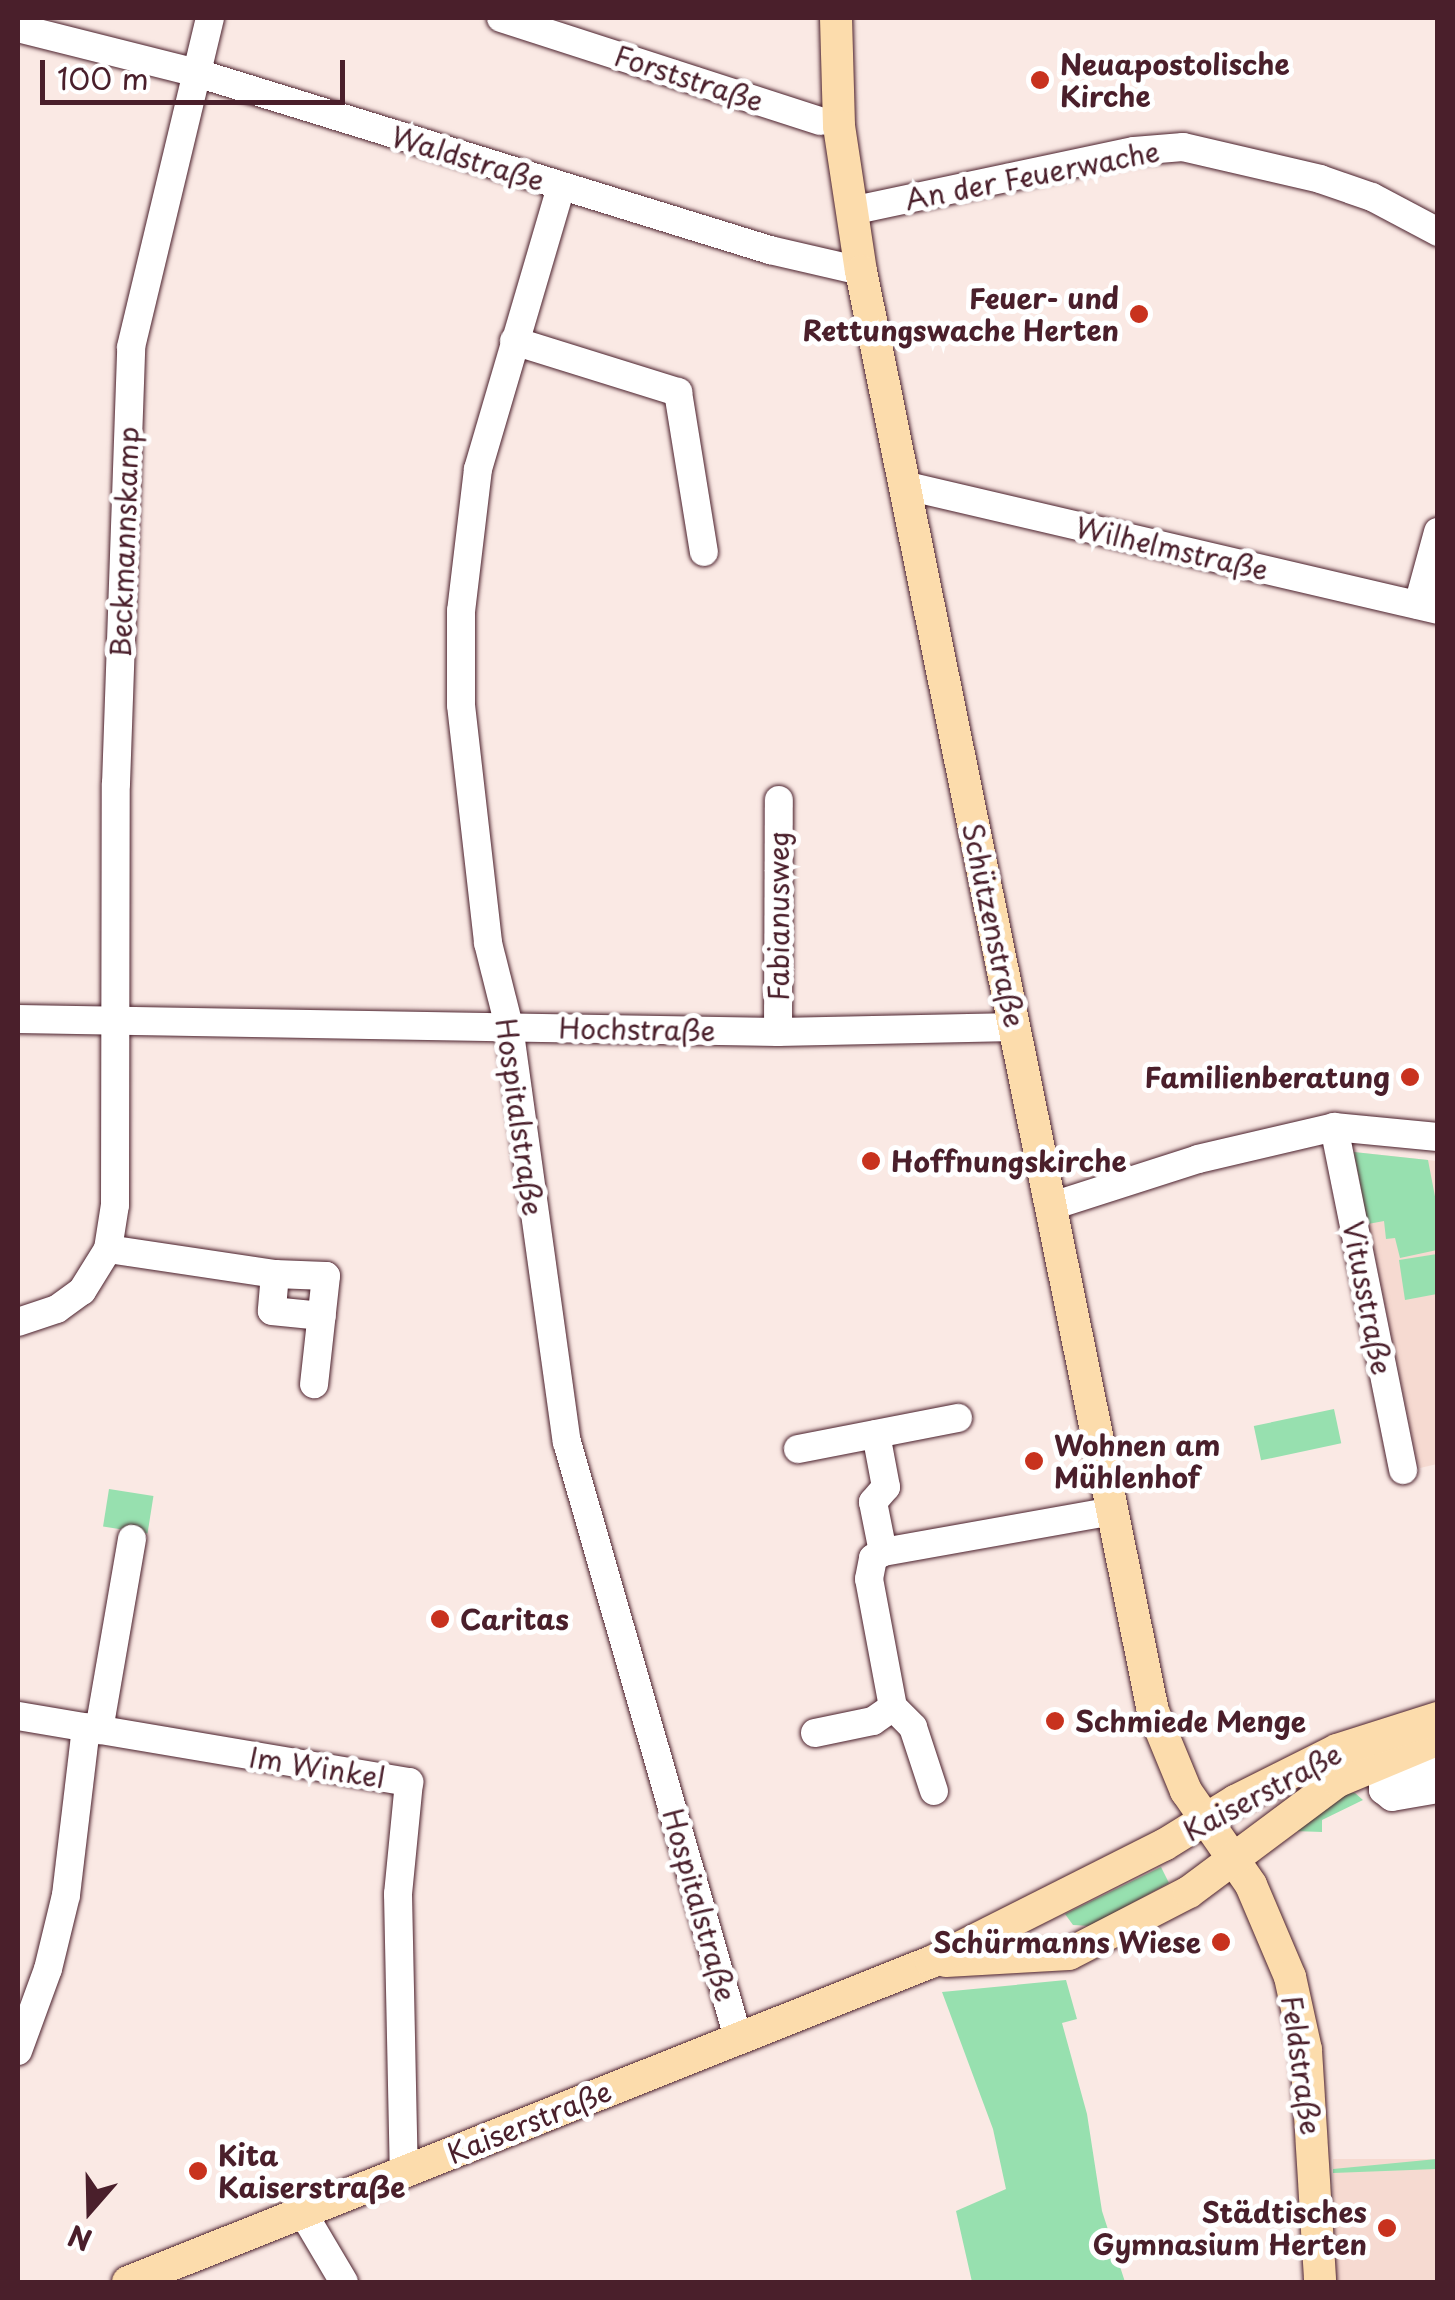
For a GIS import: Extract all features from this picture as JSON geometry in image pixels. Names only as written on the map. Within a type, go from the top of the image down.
[{"type":"main road","name":"Schützenstraße","points":[[836,18],[839,126],[861,271],[1112,1511],[1156,1720],[1205,1820]]},
{"type":"main road","name":"Kaiserstraße","points":[[128,2282],[931,1962],[1337,1750],[1438,1718]]},
{"type":"main road","name":"Kaiserstraße","points":[[931,1962],[1068,1954],[1161,1909],[1338,1781],[1404,1750],[1438,1740]]},
{"type":"main road","name":"Feldstraße","points":[[1205,1820],[1250,1885],[1280,1953],[1306,2050],[1320,2282]]},
{"type":"street","points":[[197,73],[210,18]]},
{"type":"street","name":"Forststraße","points":[[501,18],[820,121]]},
{"type":"street","name":"Waldstraße","points":[[18,28],[197,73],[770,250],[861,271]]},
{"type":"street","name":"Beckmannskamp","points":[[108,1249],[115,1205],[116,784],[131,347],[197,73]]},
{"type":"street","name":"An der Feuerwache","points":[[851,211],[1134,151],[1183,147],[1320,179],[1372,198],[1438,232]]},
{"type":"street","name":"Hospitalstraße","points":[[561,187],[478,469],[461,612],[460,704],[488,942],[509,1026],[567,1442],[738,2038]]},
{"type":"street","points":[[514,340],[678,392],[704,552]]},
{"type":"street","name":"Wilhelmstraße","points":[[906,486],[1428,608]]},
{"type":"street","points":[[1428,608],[1438,532]]},
{"type":"street","name":"Fabianusweg","points":[[778,1032],[779,800]]},
{"type":"street","name":"Hochstraße","points":[[18,1019],[778,1032],[1016,1027]]},
{"type":"street","points":[[1052,1206],[1198,1160],[1334,1127],[1438,1137]]},
{"type":"street","name":"Vitusstraße","points":[[1334,1127],[1403,1470]]},
{"type":"street","points":[[18,1322],[57,1309],[82,1292],[108,1249],[275,1274],[326,1276],[314,1384]]},
{"type":"street","points":[[275,1274],[272,1311],[322,1316]]},
{"type":"street","points":[[798,1449],[958,1418]]},
{"type":"street","points":[[876,1434],[886,1487],[873,1502],[883,1552]]},
{"type":"street","points":[[934,1791],[913,1727],[892,1707],[869,1579],[873,1558],[883,1552],[1112,1511]]},
{"type":"street","points":[[18,2051],[48,1969],[66,1896],[93,1729],[132,1538]]},
{"type":"street","points":[[815,1733],[874,1721],[892,1707]]},
{"type":"street","name":"Im Winkel","points":[[18,1716],[410,1782],[398,1894],[404,2172]]},
{"type":"street","points":[[1438,1762],[1389,1773],[1382,1780],[1383,1790],[1392,1797],[1438,1789]]},
{"type":"street","points":[[303,2213],[344,2282]]},
{"type":"shaded area","points":[[1354,1152],[1437,1161],[1437,1464],[1420,1468],[1417,1460]]},
{"type":"shaded area","name":"Städtisches Gymnasium Herten","points":[[1333,2159],[1437,2159],[1437,2282],[1333,2282]]},
{"type":"green space","points":[[1354,1152],[1428,1160],[1437,1207],[1437,1250],[1400,1258],[1395,1238],[1386,1239],[1384,1221],[1368,1224]]},
{"type":"green space","points":[[1437,1254],[1437,1294],[1405,1300],[1399,1260]]},
{"type":"green space","points":[[1334,1409],[1341,1443],[1261,1460],[1254,1426]]},
{"type":"green space","points":[[109,1489],[153,1496],[148,1534],[103,1527]]},
{"type":"green space","points":[[1341,1792],[1355,1793],[1363,1800],[1322,1820],[1322,1832],[1294,1831]]},
{"type":"green space","points":[[1161,1867],[1169,1883],[1090,1926],[1073,1925],[1065,1914]]},
{"type":"green space","points":[[1066,1980],[1077,2019],[1062,2023],[1087,2114],[1102,2211],[1125,2282],[972,2282],[956,2211],[1006,2189],[993,2129],[942,1992]]},
{"type":"green space","points":[[1437,2159],[1437,2169],[1333,2173],[1333,2169]]},
{"type":"place","name":"Neuapostolische Kirche","points":[[1040,80]]},
{"type":"place","name":"Feuer- und Rettungswache Herten","points":[[1139,314]]},
{"type":"place","name":"Familienberatung","points":[[1410,1077]]},
{"type":"place","name":"Hoffnungskirche","points":[[871,1161]]},
{"type":"place","name":"Wohnen am Mühlenhof","points":[[1034,1461]]},
{"type":"place","name":"Caritas","points":[[440,1619]]},
{"type":"place","name":"Schmiede Menge","points":[[1055,1721]]},
{"type":"place","name":"Schürmanns Wiese","points":[[1221,1942]]},
{"type":"place","name":"Kita Kaiserstraße","points":[[198,2171]]},
{"type":"place","name":"Städtisches Gymnasium Herten","points":[[1387,2228]]}]
